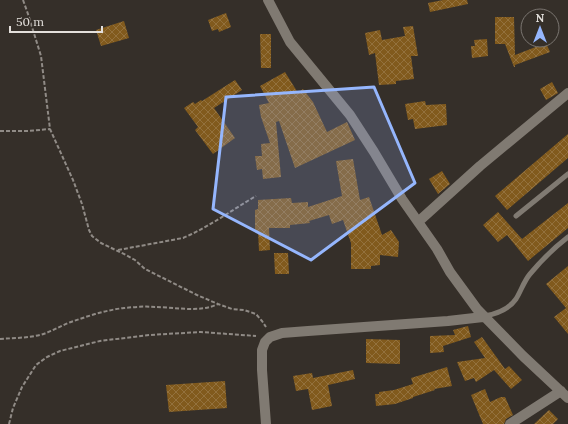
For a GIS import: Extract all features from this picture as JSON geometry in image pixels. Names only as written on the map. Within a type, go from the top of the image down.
[{"type":"street","points":[[268,0],[290,42],[350,115],[402,199],[437,249],[450,272],[477,309],[522,356],[564,395],[510,424]]},
{"type":"street","points":[[418,222],[480,166],[568,93]]},
{"type":"street","points":[[266,424],[262,375],[262,350],[265,342],[270,337],[282,333],[308,330],[448,321],[483,317]]},
{"type":"lane","points":[[516,216],[568,174]]},
{"type":"lane","points":[[483,317],[495,314],[506,308],[515,300],[529,275],[540,262],[568,237]]},
{"type":"path","points":[[22,0],[41,56],[50,129],[73,180],[82,204],[88,230],[92,236],[101,243],[135,260],[145,269],[197,295],[232,309],[244,310],[256,314],[262,321],[270,337]]},
{"type":"path","points":[[0,131],[50,129]]},
{"type":"path","points":[[116,251],[183,238],[191,235],[256,196]]},
{"type":"path","points":[[0,338],[40,335],[94,314],[123,309],[154,306],[200,309],[210,308],[218,304]]},
{"type":"path","points":[[9,424],[13,408],[22,387],[36,365],[47,357],[60,351],[100,341],[149,335],[201,332],[270,337]]},
{"type":"highlighted area","points":[[374,87],[415,183],[311,260],[213,209],[226,97]]},
{"type":"building","points":[[443,0],[467,0],[468,4],[430,12],[428,3]]},
{"type":"building","points":[[226,13],[231,27],[219,32],[218,29],[212,31],[208,20]]},
{"type":"building","points":[[495,17],[514,17],[515,55],[533,48],[548,48],[550,52],[515,65],[514,67],[505,44],[495,44]]},
{"type":"building","points":[[124,21],[129,38],[101,46],[96,30]]},
{"type":"building","points":[[413,26],[418,56],[411,56],[414,79],[396,81],[396,84],[379,85],[375,53],[369,55],[365,33],[380,30],[382,40],[405,36],[403,27]]},
{"type":"building","points":[[260,34],[271,34],[271,68],[261,68]]},
{"type":"building","points":[[487,39],[488,56],[472,58],[471,46],[475,46],[474,40]]},
{"type":"building","points":[[285,72],[298,93],[303,89],[313,102],[327,132],[347,122],[355,140],[295,168],[279,121],[276,122],[281,177],[263,179],[262,169],[257,170],[255,156],[262,156],[261,144],[270,143],[261,117],[259,105],[269,103],[260,86]]},
{"type":"building","points":[[235,80],[242,90],[214,108],[235,138],[213,154],[195,130],[198,127],[184,108],[193,102],[195,104],[201,100],[202,101]]},
{"type":"building","points":[[552,82],[558,93],[546,100],[540,89]]},
{"type":"building","points":[[425,101],[426,105],[446,104],[447,125],[415,129],[413,119],[408,120],[405,104]]},
{"type":"building","points":[[568,134],[568,158],[507,210],[495,196]]},
{"type":"building","points":[[353,159],[360,200],[369,197],[382,235],[391,230],[399,242],[398,257],[380,255],[380,265],[371,266],[371,269],[351,269],[351,243],[343,220],[332,224],[329,215],[309,221],[310,223],[290,225],[290,228],[269,228],[270,250],[259,251],[258,231],[255,231],[255,210],[258,209],[258,200],[291,198],[292,203],[308,202],[308,207],[342,196],[336,161]]},
{"type":"building","points":[[442,171],[450,184],[438,194],[429,179]]},
{"type":"building","points":[[568,203],[568,228],[528,261],[507,235],[498,242],[483,225],[498,212],[522,239]]},
{"type":"building","points":[[274,253],[288,253],[289,274],[275,274]]},
{"type":"building","points":[[568,266],[568,334],[554,317],[566,308],[546,284]]},
{"type":"building","points":[[468,326],[471,337],[443,346],[444,352],[430,353],[430,336],[455,335],[453,330]]},
{"type":"building","points":[[482,337],[505,369],[509,366],[522,380],[511,389],[494,370],[476,382],[474,378],[465,381],[457,362],[485,358],[474,342]]},
{"type":"building","points":[[366,339],[400,340],[400,364],[366,363]]},
{"type":"building","points":[[447,367],[452,386],[434,389],[435,390],[395,404],[376,406],[375,394],[413,384],[411,378]]},
{"type":"building","points":[[353,370],[355,379],[328,385],[332,406],[312,410],[308,389],[296,391],[293,376],[312,373],[313,378]]},
{"type":"building","points":[[225,381],[227,408],[169,412],[166,385]]},
{"type":"building","points":[[485,389],[490,402],[501,397],[505,397],[513,415],[506,419],[504,424],[483,424],[471,395]]},
{"type":"building","points":[[549,410],[558,419],[553,424],[534,424]]}]
